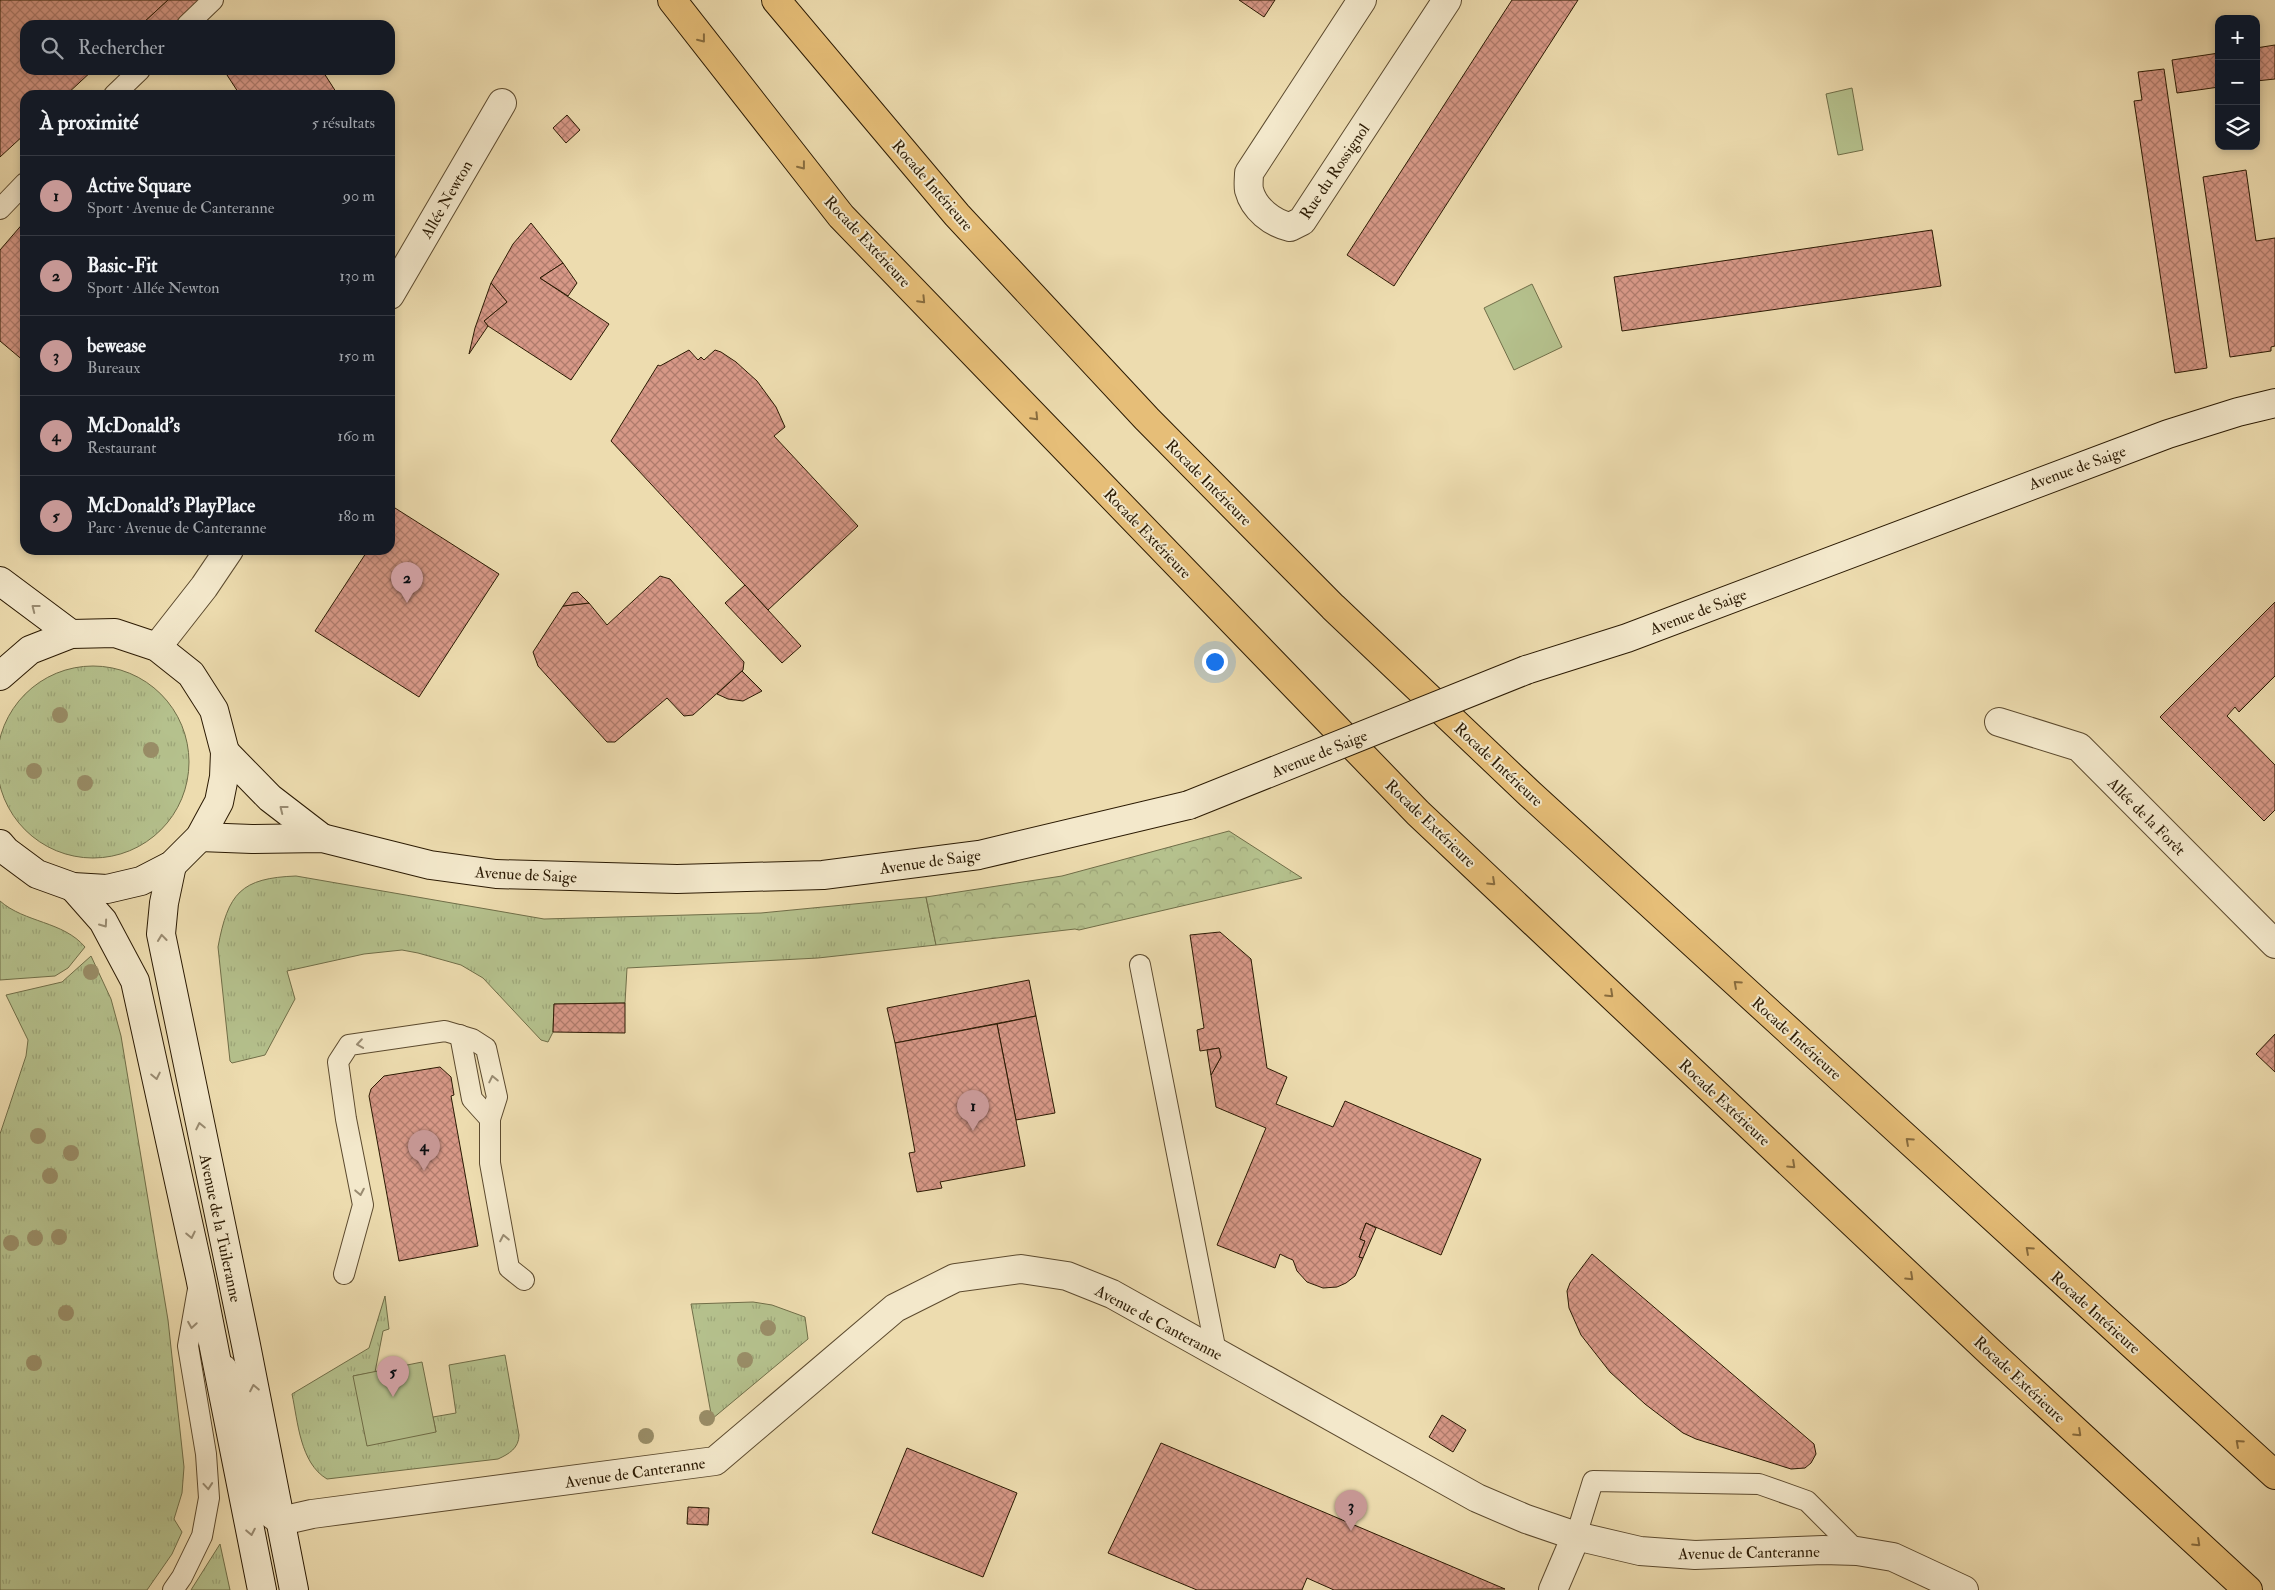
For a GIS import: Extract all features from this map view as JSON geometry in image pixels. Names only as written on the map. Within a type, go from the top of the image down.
[{"type":"highway","name":"Rocade Extérieure","points":[[672,0],[841,216],[1418,813],[1990,1352],[2248,1590]]},
{"type":"highway","name":"Rocade Intérieure","points":[[776,0],[957,214],[1147,420],[1333,607],[1530,794],[2275,1475]]},
{"type":"street","name":"Rue du Rossignol","points":[[1362,0],[1249,173],[1249,190],[1258,207],[1268,217],[1282,226],[1290,228],[1302,222],[1447,0]]},
{"type":"street","name":"Allée Newton","points":[[395,286],[502,102]]},
{"type":"street","name":"Avenue de Saige","points":[[200,837],[252,839],[322,838],[430,865],[496,874],[677,879],[823,875],[979,855],[1189,806],[1526,670],[1627,638],[2168,434],[2238,412],[2275,404]]},
{"type":"street","points":[[157,647],[204,587],[225,555]]},
{"type":"street","points":[[0,581],[71,634]]},
{"type":"street","points":[[0,675],[30,650],[71,634],[116,633],[157,647],[191,674],[214,710],[225,752],[224,777],[219,802],[200,837],[172,865],[141,881],[107,889],[73,887],[37,874],[6,851],[0,844]]},
{"type":"street","name":"Allée de la Forêt","points":[[1998,722],[2079,747],[2275,944]]},
{"type":"street","name":"Avenue de Saige","points":[[225,752],[270,798],[322,838]]},
{"type":"street","name":"Avenue de la Tuileranne","points":[[172,865],[164,903],[161,934],[294,1590]]},
{"type":"street","name":"Avenue de la Tuileranne","points":[[73,887],[103,921],[135,981],[216,1353],[262,1590]]},
{"type":"street","name":"Avenue de Canteranne","points":[[280,1521],[312,1514],[715,1461],[895,1308],[955,1278],[1021,1269],[1067,1276],[1112,1294],[1477,1498],[1526,1519],[1576,1536],[1640,1551],[1695,1555],[1823,1550],[1857,1551],[1893,1557],[1964,1590]]},
{"type":"street","points":[[216,1353],[242,1409],[261,1506],[280,1521]]},
{"type":"street","points":[[1553,1590],[1576,1536]]},
{"type":"lane","points":[[192,20],[214,0]]},
{"type":"lane","points":[[119,90],[135,75]]},
{"type":"lane","points":[[0,209],[20,188]]},
{"type":"lane","points":[[1140,964],[1216,1352]]},
{"type":"lane","points":[[344,1274],[363,1205],[346,1119],[338,1062],[349,1045],[445,1031],[472,1039],[486,1048],[497,1097],[490,1118],[490,1163],[510,1268],[524,1280]]},
{"type":"lane","points":[[173,1590],[182,1577],[202,1536],[209,1498],[206,1454],[188,1346],[200,1277]]},
{"type":"lane","points":[[1576,1536],[1593,1481],[1759,1484],[1807,1500],[1857,1551]]},
{"type":"green space","points":[[1852,88],[1863,150],[1838,155],[1826,94]]},
{"type":"green space","points":[[1532,284],[1562,347],[1514,370],[1484,308]]},
{"type":"green space","points":[[84,666],[102,666],[121,670],[138,677],[154,688],[167,701],[178,717],[185,734],[189,753],[189,771],[185,790],[178,807],[167,823],[154,836],[138,847],[121,854],[102,858],[84,858],[65,854],[40,842],[25,830],[13,815],[4,799],[-1,781],[-1,743],[4,725],[13,709],[25,694],[48,677],[65,670]]},
{"type":"green space","points":[[1229,831],[1302,878],[1079,930],[936,945],[926,897],[1062,876]]},
{"type":"green space","points":[[296,876],[544,919],[761,913],[926,897],[936,945],[818,958],[627,968],[625,1003],[554,1004],[553,1032],[548,1042],[541,1040],[483,978],[461,965],[402,950],[364,954],[287,971],[295,999],[265,1055],[232,1063],[230,1061],[218,947],[227,913],[240,892],[250,885],[277,877]]},
{"type":"green space","points":[[0,901],[21,914],[66,932],[85,947],[68,968],[55,976],[0,980]]},
{"type":"green space","points":[[91,956],[111,999],[121,1036],[168,1320],[184,1467],[182,1493],[174,1519],[182,1532],[172,1554],[147,1590],[0,1590],[0,1134],[26,1056],[28,1040],[6,995],[62,982]]},
{"type":"green space","points":[[385,1296],[389,1329],[383,1331],[375,1372],[353,1376],[436,1432],[433,1417],[456,1413],[449,1365],[505,1355],[519,1435],[517,1444],[509,1453],[498,1459],[327,1479],[318,1472],[311,1463],[302,1441],[292,1394],[369,1348]]},
{"type":"green space","points":[[753,1302],[772,1305],[805,1317],[808,1339],[712,1419],[691,1304]]},
{"type":"green space","points":[[422,1362],[436,1432],[367,1446],[353,1376]]},
{"type":"green space","points":[[220,1544],[230,1590],[191,1590]]},
{"type":"building","points":[[0,0],[168,0],[146,20],[20,20],[20,75],[88,75],[71,90],[20,90],[20,139],[0,157]]},
{"type":"building","points":[[168,0],[207,0],[185,20],[146,20]]},
{"type":"building","points":[[1239,0],[1275,0],[1264,17]]},
{"type":"building","points":[[1512,0],[1578,0],[1394,286],[1347,255]]},
{"type":"building","points":[[2275,45],[2275,79],[2260,81],[2260,47]]},
{"type":"building","points":[[2215,54],[2215,88],[2177,93],[2172,60]]},
{"type":"building","points":[[2164,69],[2207,368],[2175,373],[2134,101],[2142,100],[2138,72]]},
{"type":"building","points":[[227,75],[325,75],[335,90],[237,90]]},
{"type":"building","points":[[567,115],[580,130],[566,143],[553,128]]},
{"type":"building","points":[[2246,170],[2256,241],[2275,238],[2275,346],[2271,347],[2271,351],[2230,357],[2203,177]]},
{"type":"building","points":[[531,223],[563,263],[540,278],[609,324],[571,380],[488,326],[484,321],[507,302],[491,283],[513,244]]},
{"type":"building","points":[[20,227],[20,358],[0,341],[0,250]]},
{"type":"building","points":[[1932,230],[1941,286],[1622,331],[1614,277]]},
{"type":"building","points":[[563,263],[577,283],[568,296],[540,278]]},
{"type":"building","points":[[491,283],[507,302],[484,321],[488,326],[469,354],[475,328]]},
{"type":"building","points":[[689,350],[698,360],[701,357],[704,360],[715,350],[721,352],[736,362],[757,381],[776,407],[785,427],[774,436],[858,526],[768,610],[611,441],[658,365],[660,366]]},
{"type":"building","points":[[395,508],[499,574],[419,697],[315,631],[365,555],[395,555]]},
{"type":"building","points":[[660,576],[670,579],[744,662],[743,670],[693,715],[684,716],[667,698],[615,742],[607,742],[538,666],[533,652],[563,606],[589,603],[607,625]]},
{"type":"building","points":[[745,585],[801,646],[782,663],[725,603]]},
{"type":"building","points":[[578,592],[589,603],[563,606],[572,593]]},
{"type":"building","points":[[2275,602],[2275,676],[2239,712],[2235,707],[2227,716],[2275,765],[2275,810],[2264,821],[2160,717]]},
{"type":"building","points":[[742,671],[762,691],[743,701],[728,699],[717,694]]},
{"type":"building","points":[[1220,932],[1251,959],[1267,1068],[1287,1077],[1276,1104],[1333,1127],[1345,1101],[1481,1159],[1441,1255],[1366,1223],[1360,1239],[1365,1241],[1359,1257],[1363,1258],[1355,1276],[1337,1287],[1323,1288],[1307,1282],[1297,1271],[1293,1260],[1280,1254],[1275,1268],[1217,1245],[1266,1128],[1216,1107],[1211,1075],[1221,1057],[1219,1048],[1200,1051],[1197,1030],[1204,1028],[1190,935]]},
{"type":"building","points":[[1029,980],[1036,1016],[895,1043],[887,1008]]},
{"type":"building","points":[[625,1003],[625,1033],[553,1032],[554,1004]]},
{"type":"building","points":[[1036,1016],[1055,1113],[1016,1120],[997,1024]]},
{"type":"building","points":[[997,1024],[1025,1166],[940,1182],[942,1188],[917,1192],[909,1153],[915,1152],[895,1043]]},
{"type":"building","points":[[2275,1034],[2275,1072],[2256,1054]]},
{"type":"building","points":[[1219,1048],[1221,1057],[1211,1075],[1207,1050]]},
{"type":"building","points":[[440,1067],[451,1077],[454,1095],[451,1096],[478,1246],[399,1261],[369,1096],[371,1089],[384,1076]]},
{"type":"building","points":[[1366,1223],[1376,1228],[1363,1258],[1359,1257],[1365,1241],[1360,1239]]},
{"type":"building","points":[[1592,1254],[1814,1444],[1816,1454],[1811,1463],[1805,1468],[1791,1469],[1696,1439],[1683,1433],[1645,1404],[1610,1372],[1581,1335],[1569,1308],[1567,1291],[1570,1283]]},
{"type":"building","points":[[1442,1415],[1466,1430],[1453,1452],[1429,1437]]},
{"type":"building","points":[[1161,1443],[1505,1589],[1334,1590],[1307,1578],[1302,1590],[1197,1590],[1108,1553]]},
{"type":"building","points":[[907,1448],[1017,1493],[983,1577],[872,1533]]},
{"type":"building","points":[[688,1507],[709,1508],[708,1525],[687,1524]]},
{"type":"place","name":"Basic-Fit","points":[[407,603]]},
{"type":"place","name":"Active Square","points":[[973,1131]]},
{"type":"place","name":"McDonald's","points":[[424,1171]]},
{"type":"place","name":"McDonald's PlayPlace","points":[[393,1397]]},
{"type":"place","name":"bewease","points":[[1351,1531]]}]
